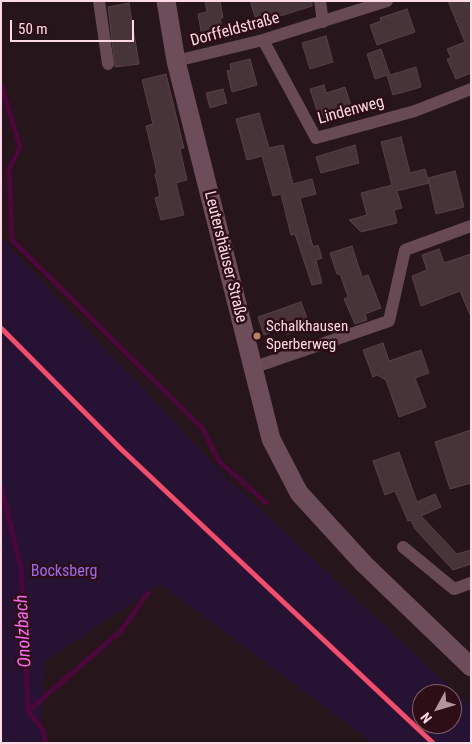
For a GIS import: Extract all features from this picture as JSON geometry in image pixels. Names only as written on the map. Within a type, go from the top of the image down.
[{"type":"main road","name":"Leutershäuser Straße","points":[[166,1],[176,62],[271,439],[299,493],[364,564],[471,667]]},
{"type":"street","points":[[98,1],[108,64]]},
{"type":"street","points":[[320,1],[323,22]]},
{"type":"street","name":"Dorffeldstraße","points":[[176,62],[263,40],[386,1]]},
{"type":"street","name":"Lindenweg","points":[[263,40],[316,138],[415,111],[471,89]]},
{"type":"street","points":[[252,368],[389,321],[405,250],[471,226]]},
{"type":"street","points":[[403,547],[454,589],[471,583]]},
{"type":"green space","name":"Bocksberg","points":[[3,90],[2,239],[227,478],[446,684],[412,684],[412,734],[462,734],[462,699],[471,707],[471,743],[373,743],[160,584],[45,661],[41,743],[1,743],[1,91]]},
{"type":"building","points":[[205,1],[220,1],[223,18],[220,18],[223,31],[202,36],[198,14],[207,12]]},
{"type":"building","points":[[250,1],[312,1],[312,6],[280,16],[280,19],[258,26]]},
{"type":"building","points":[[448,1],[471,1],[471,73],[456,79],[447,59],[451,58],[447,49],[465,42]]},
{"type":"building","points":[[129,3],[139,64],[115,67],[108,7]]},
{"type":"building","points":[[407,9],[415,32],[377,45],[370,25],[381,21],[380,18]]},
{"type":"building","points":[[326,36],[333,62],[310,69],[302,43]]},
{"type":"building","points":[[381,49],[390,75],[416,67],[421,87],[393,95],[387,75],[375,79],[367,54]]},
{"type":"building","points":[[250,59],[257,85],[232,92],[227,71],[231,70],[230,64]]},
{"type":"building","points":[[166,74],[184,148],[180,149],[187,180],[176,183],[184,215],[161,220],[155,198],[160,196],[155,174],[157,173],[146,126],[153,124],[142,80]]},
{"type":"building","points":[[324,85],[326,93],[345,87],[352,109],[324,118],[322,113],[318,114],[310,89]]},
{"type":"building","points":[[223,89],[227,103],[210,108],[206,93]]},
{"type":"building","points":[[259,113],[269,148],[283,145],[293,184],[312,179],[316,194],[300,198],[313,247],[318,245],[322,258],[316,260],[322,283],[312,285],[295,234],[291,235],[281,194],[273,196],[262,156],[247,160],[236,119]]},
{"type":"building","points":[[401,137],[410,173],[425,169],[429,183],[397,191],[402,208],[394,210],[397,223],[361,232],[349,220],[367,215],[361,193],[392,185],[381,142]]},
{"type":"building","points":[[355,145],[359,163],[321,173],[316,157]]},
{"type":"building","points":[[455,171],[464,207],[436,214],[428,178]]},
{"type":"building","points":[[352,246],[362,277],[368,275],[381,308],[365,314],[367,320],[355,324],[344,299],[348,297],[340,274],[337,274],[330,253]]},
{"type":"building","points":[[439,249],[444,263],[471,254],[471,317],[460,291],[421,306],[412,276],[427,270],[422,255]]},
{"type":"building","points":[[301,302],[310,326],[287,334],[285,328],[264,335],[258,317]]},
{"type":"building","points":[[383,343],[389,361],[421,350],[429,373],[415,378],[426,407],[399,417],[386,380],[377,375],[373,377],[363,350]]},
{"type":"building","points":[[471,430],[471,483],[450,489],[435,442]]},
{"type":"building","points":[[399,452],[417,502],[435,494],[441,507],[421,516],[457,554],[471,550],[471,564],[453,570],[415,529],[411,520],[408,521],[395,491],[385,495],[373,461]]},
{"type":"waterway","points":[[1,84],[20,147],[9,169],[12,240],[203,429],[218,460],[266,503]]},
{"type":"waterway","name":"Onolzbach","points":[[1,486],[21,568],[28,711],[44,731],[45,743]]},
{"type":"waterway","points":[[28,711],[121,631],[148,593]]},
{"type":"transit line","points":[[1,328],[121,449],[433,743]]},
{"type":"place","name":"Schalkhausen Sperberweg","points":[[257,336]]}]
